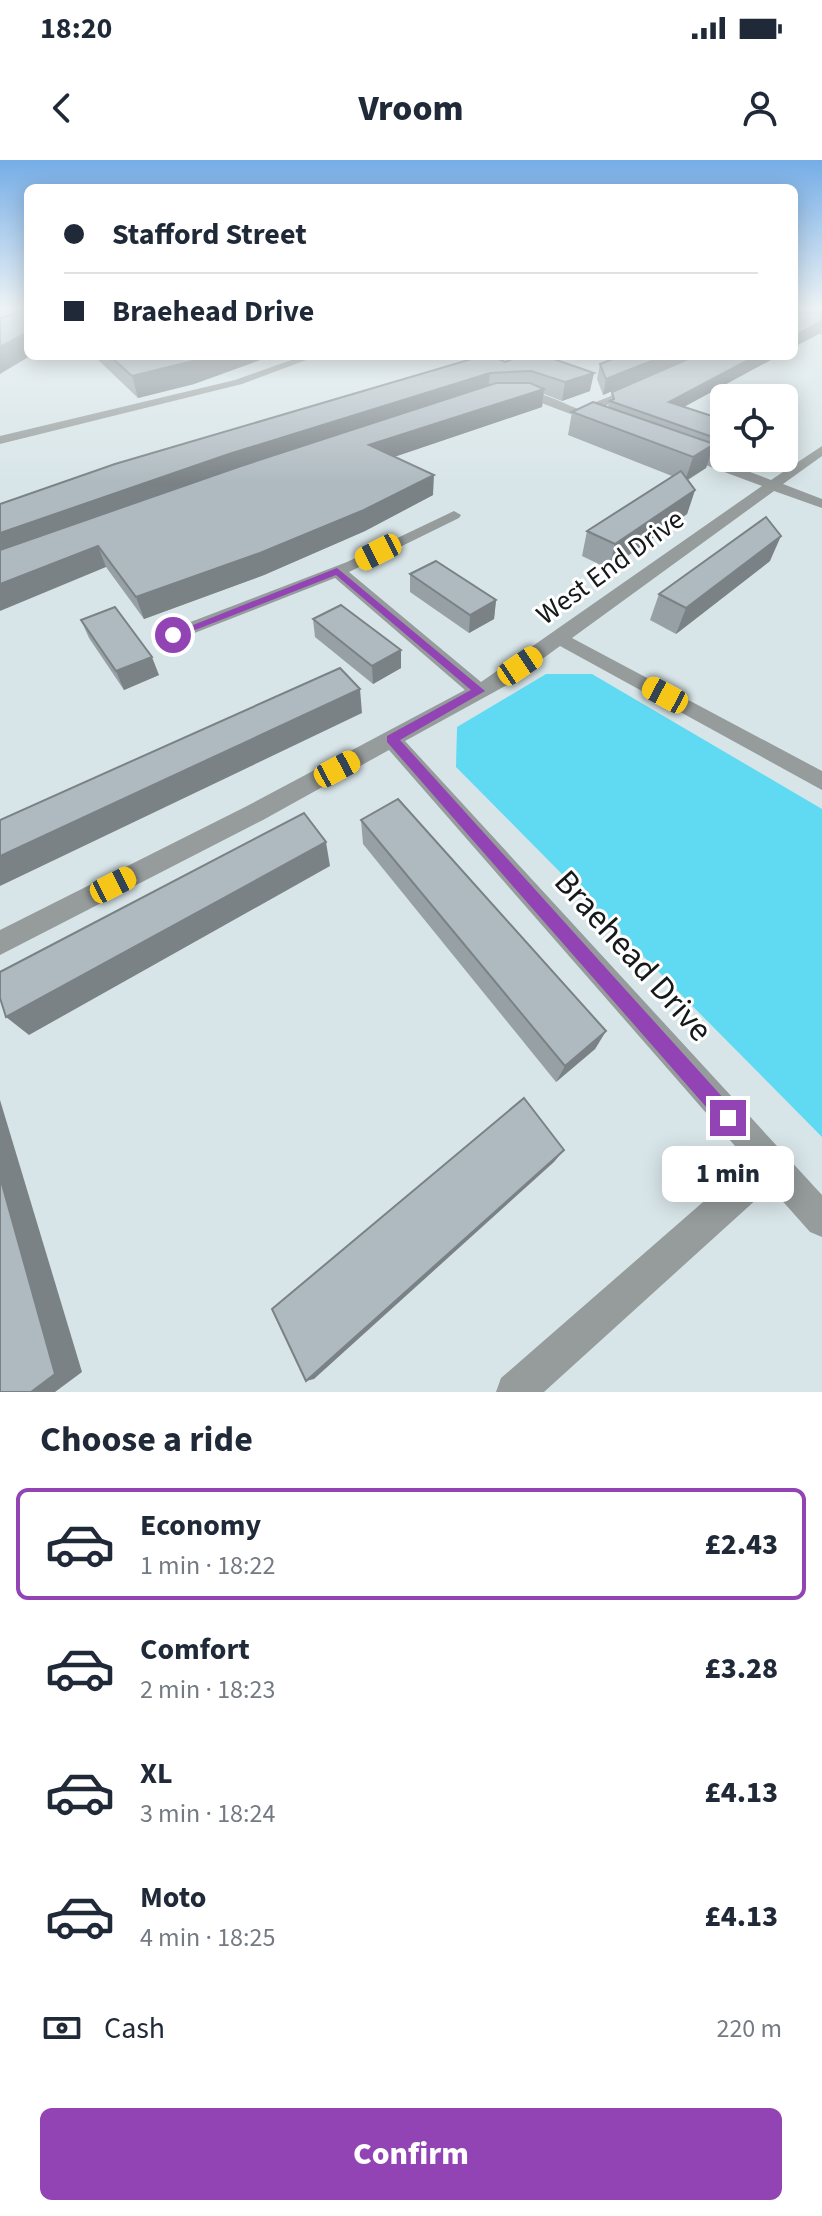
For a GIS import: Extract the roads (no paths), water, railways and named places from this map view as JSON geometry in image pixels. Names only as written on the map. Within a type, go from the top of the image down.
[{"type":"street","points":[[578,413],[646,385]]},
{"type":"street","points":[[505,396],[529,395],[608,424]]},
{"type":"street","points":[[668,446],[822,504]]},
{"type":"street","name":"West End Drive","points":[[0,943],[255,813],[479,691],[560,639],[822,450]]},
{"type":"street","points":[[173,635],[337,571],[454,515]]},
{"type":"street","points":[[337,571],[479,691]]},
{"type":"street","points":[[560,639],[822,781]]},
{"type":"street","name":"Braehead Drive","points":[[391,739],[822,1220]]},
{"type":"street","points":[[515,1392],[770,1165]]},
{"type":"lane","points":[[0,440],[238,382],[279,367]]}]
